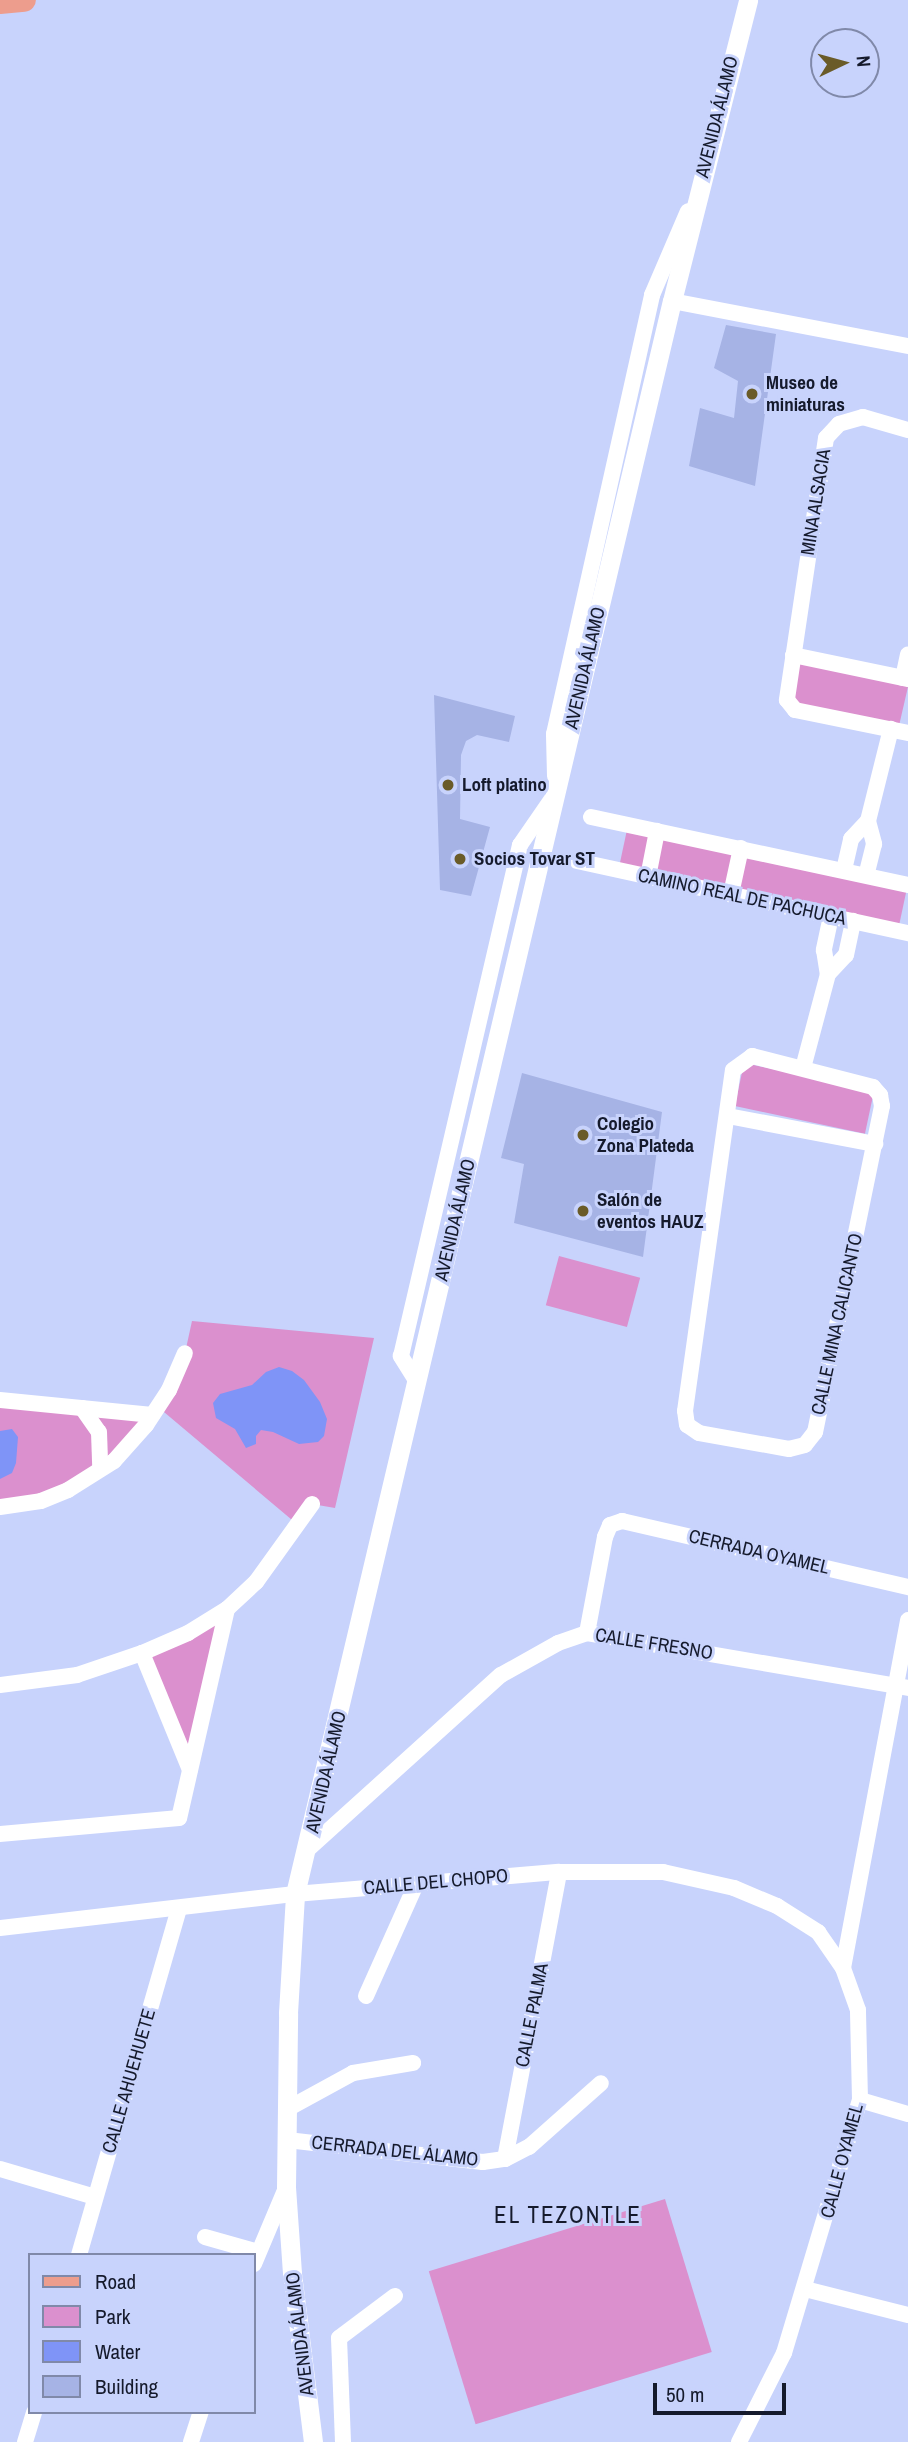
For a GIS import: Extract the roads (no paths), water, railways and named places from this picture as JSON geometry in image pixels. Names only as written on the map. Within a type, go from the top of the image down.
[{"type":"main road","points":[[0,2],[24,0]]},
{"type":"street","name":"AVENIDA ÁLAMO","points":[[313,2442],[292,2273],[286,2188],[288,2013],[295,1894],[743,4]]},
{"type":"street","points":[[556,793],[554,734],[652,295],[702,180]]},
{"type":"street","points":[[672,300],[908,346]]},
{"type":"street","name":"MINA ALSACIA","points":[[908,430],[863,417],[839,424],[825,438],[787,700],[795,710],[908,733]]},
{"type":"street","points":[[793,655],[906,678],[908,655]]},
{"type":"street","points":[[866,875],[874,844],[868,821],[891,729]]},
{"type":"street","points":[[591,817],[908,885]]},
{"type":"street","points":[[844,870],[851,839],[868,821]]},
{"type":"street","points":[[648,877],[657,831]]},
{"type":"street","points":[[731,894],[741,848]]},
{"type":"street","name":"CAMINO REAL DE PACHUCA","points":[[577,862],[908,933]]},
{"type":"street","points":[[803,1068],[828,974],[824,950],[831,916]]},
{"type":"street","points":[[828,974],[846,955],[853,921]]},
{"type":"street","name":"CALLE MINA CALICANTO","points":[[751,1056],[803,1068],[873,1087],[880,1095],[882,1106],[815,1432],[804,1445],[789,1449],[698,1433],[687,1424],[685,1411],[733,1070],[742,1060],[751,1056]]},
{"type":"street","points":[[728,1116],[875,1143]]},
{"type":"street","points":[[0,1507],[41,1502],[114,1461],[169,1390],[185,1353]]},
{"type":"street","points":[[0,1400],[152,1415]]},
{"type":"street","points":[[82,1408],[99,1432],[100,1469]]},
{"type":"street","points":[[0,1685],[77,1675],[142,1653],[188,1633],[227,1609],[256,1582],[312,1504]]},
{"type":"street","name":"CERRADA OYAMEL","points":[[587,1633],[605,1537],[610,1525],[622,1521],[908,1587]]},
{"type":"street","points":[[0,1834],[179,1818],[227,1609]]},
{"type":"street","points":[[843,1968],[903,1686],[908,1620]]},
{"type":"street","name":"CALLE FRESNO","points":[[307,1850],[501,1675],[558,1643],[587,1633],[903,1686]]},
{"type":"street","points":[[142,1653],[190,1770]]},
{"type":"street","name":"CALLE DEL CHOPO","points":[[0,1928],[295,1894],[559,1872],[663,1872],[734,1888],[776,1906],[817,1932],[843,1968]]},
{"type":"street","name":"CALLE PALMA","points":[[505,2159],[559,1872]]},
{"type":"street","points":[[366,1996],[416,1884]]},
{"type":"street","name":"CALLE AHUEHUETE","points":[[80,2253],[179,1908]]},
{"type":"street","name":"CALLE OYAMEL","points":[[738,2442],[784,2353],[860,2100],[858,2010],[843,1968]]},
{"type":"street","points":[[289,2108],[330,2088],[353,2073],[414,2063]]},
{"type":"street","name":"CERRADA DEL ÁLAMO","points":[[287,2140],[483,2162],[505,2159],[529,2147],[601,2083]]},
{"type":"street","points":[[860,2100],[908,2114]]},
{"type":"street","points":[[0,2169],[95,2197]]},
{"type":"street","points":[[256,2258],[286,2188]]},
{"type":"street","points":[[205,2237],[244,2253]]},
{"type":"street","points":[[805,2289],[908,2315]]},
{"type":"street","points":[[343,2442],[338,2338],[395,2296]]},
{"type":"street","points":[[25,2442],[33,2414]]},
{"type":"street","points":[[191,2442],[200,2414]]},
{"type":"water","points":[[279,1367],[292,1371],[304,1380],[320,1402],[327,1419],[324,1436],[318,1442],[299,1444],[273,1432],[261,1430],[256,1436],[256,1444],[246,1448],[235,1429],[216,1418],[213,1403],[220,1394],[252,1385],[266,1372]]},
{"type":"water","points":[[12,1429],[18,1437],[16,1463],[12,1473],[0,1479],[0,1431]]},
{"type":"place","name":"Museo de miniaturas","points":[[752,394]]},
{"type":"place","name":"Loft platino","points":[[448,785]]},
{"type":"place","name":"Socios Tovar ST","points":[[460,859]]},
{"type":"place","name":"Colegio Zona Plateda","points":[[583,1135]]},
{"type":"place","name":"Salón de eventos HAUZ","points":[[583,1211]]},
{"type":"district","name":"EL TEZONTLE","points":[[568,2215]]}]
